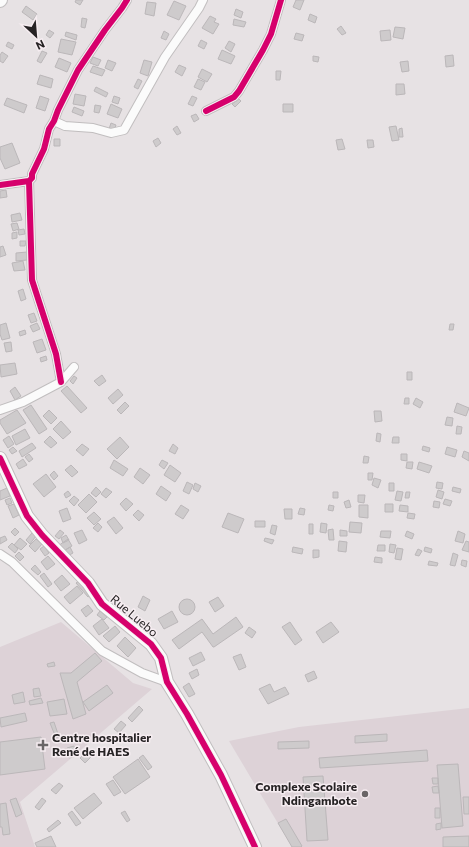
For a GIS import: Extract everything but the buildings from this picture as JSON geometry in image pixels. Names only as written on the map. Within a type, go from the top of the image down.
[{"type":"street","points":[[61,382],[56,354],[32,280],[29,181],[32,178],[32,174],[44,149],[49,129],[78,70],[127,0]]},
{"type":"street","points":[[54,121],[65,126],[93,128],[111,133],[124,130],[165,57],[200,8],[203,0]]},
{"type":"street","points":[[206,111],[234,97],[240,92],[271,34],[281,0]]},
{"type":"street","points":[[0,186],[29,181]]},
{"type":"street","points":[[0,410],[23,402],[61,382],[74,368]]},
{"type":"street","name":"Rue Luebo","points":[[0,458],[27,516],[54,549],[88,583],[102,604],[151,644],[161,658],[167,682],[187,714],[221,775],[255,847]]},
{"type":"street","points":[[0,554],[12,562],[107,654],[142,673],[167,682]]},
{"type":"shaded area","name":"Centre hospitalier René de HAES","points":[[61,622],[133,683],[152,689],[20,802],[35,847],[0,847],[0,647]]},
{"type":"shaded area","name":"Complexe Scolaire Ndingambote","points":[[469,708],[469,847],[292,847],[229,741],[299,727]]},
{"type":"cycle path","points":[[0,185],[29,181],[32,178],[32,174],[44,149],[49,129],[78,70],[127,0]]},
{"type":"cycle path","points":[[206,111],[234,97],[239,91],[271,34],[281,0]]},
{"type":"cycle path","points":[[29,181],[32,280],[56,354],[61,382]]},
{"type":"cycle path","points":[[0,458],[27,516],[42,535],[88,583],[102,604],[151,644],[161,658],[167,682],[187,714],[221,775],[255,847]]},
{"type":"place","name":"Centre hospitalier René de HAES","points":[[43,745]]},
{"type":"place","name":"Complexe Scolaire Ndingambote","points":[[365,794]]}]
